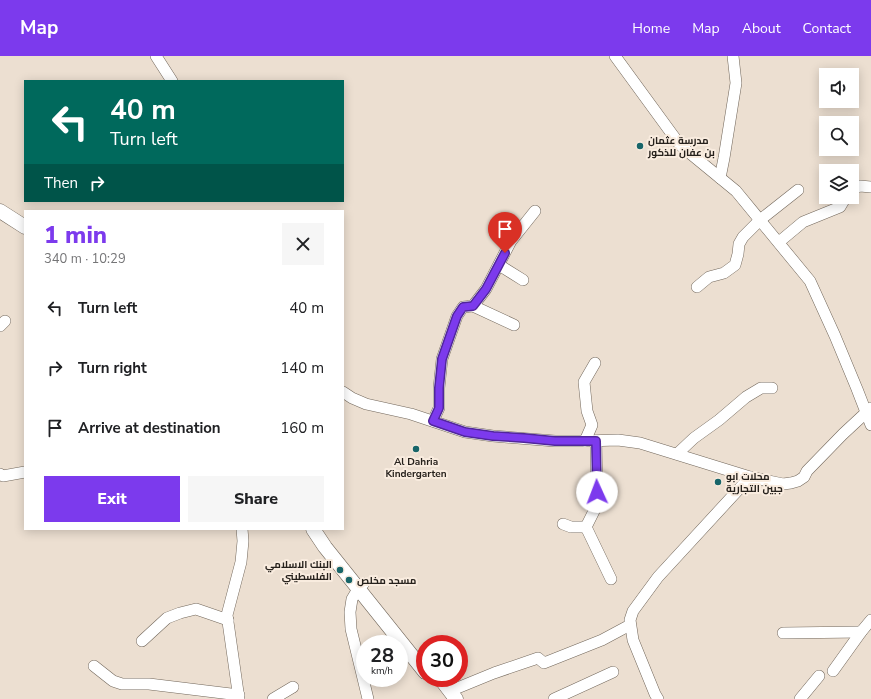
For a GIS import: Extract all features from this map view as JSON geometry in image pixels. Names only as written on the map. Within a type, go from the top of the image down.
[{"type":"main road","points":[[0,211],[24,226]]},
{"type":"main road","points":[[0,220],[24,236]]},
{"type":"main road","points":[[314,530],[325,547],[416,650]]},
{"type":"main road","points":[[323,530],[361,586],[416,660]]},
{"type":"main road","points":[[440,687],[451,696]]},
{"type":"main road","points":[[446,687],[451,696]]},
{"type":"street","points":[[156,56],[171,80]]},
{"type":"street","points":[[615,56],[680,145],[736,191],[810,281],[868,410],[871,425]]},
{"type":"street","points":[[720,178],[736,83],[734,56]]},
{"type":"street","points":[[859,186],[871,187]]},
{"type":"street","points":[[697,287],[709,277],[724,273],[735,265],[739,244],[743,236],[760,220],[798,190]]},
{"type":"street","points":[[779,242],[803,222],[840,207],[842,204]]},
{"type":"street","points":[[473,306],[486,289],[512,241],[535,211]]},
{"type":"street","points":[[499,265],[523,280]]},
{"type":"street","points":[[433,421],[439,408],[439,388],[442,359],[457,316],[463,307],[473,306],[514,326]]},
{"type":"street","points":[[586,527],[596,507],[597,492],[590,441],[592,425],[587,411],[584,382],[595,363]]},
{"type":"street","points":[[677,454],[694,438],[719,420],[746,397],[761,388],[772,388]]},
{"type":"street","points":[[344,393],[366,404],[411,414],[465,432],[555,441],[618,440],[640,443],[750,477],[784,484],[791,484],[804,477],[807,471],[868,410]]},
{"type":"street","points":[[0,474],[3,476],[24,472]]},
{"type":"street","points":[[658,699],[632,640],[630,625],[633,611],[658,577],[750,477]]},
{"type":"street","points":[[563,524],[586,527]]},
{"type":"street","points":[[586,527],[611,579]]},
{"type":"street","points":[[94,666],[113,681],[122,684],[149,684],[239,697],[227,615],[241,562],[243,546],[242,530]]},
{"type":"street","points":[[361,586],[352,599],[350,612],[351,629],[368,699]]},
{"type":"street","points":[[142,641],[167,618],[196,609],[228,620]]},
{"type":"street","points":[[833,671],[871,620]]},
{"type":"street","points":[[451,696],[494,673],[538,658],[544,663],[602,640],[630,625]]},
{"type":"street","points":[[783,633],[861,632]]},
{"type":"street","points":[[554,699],[613,672]]},
{"type":"street","points":[[800,699],[819,676]]},
{"type":"street","points":[[273,699],[293,687]]},
{"type":"place","name":"مدرسة عثمان بن عفان للذكور","points":[[640,146]]},
{"type":"place","name":"Al Dahria Kindergarten","points":[[416,449]]},
{"type":"place","name":"محلات ابو جبين التجارية","points":[[718,482]]},
{"type":"place","name":"البنك الاسلامي الفلسطيني","points":[[340,570]]},
{"type":"place","name":"مسجد مخلص","points":[[349,580]]},
{"type":"route","points":[[505,253],[486,289],[473,306],[463,307],[457,316],[442,359],[439,388],[439,408],[433,421],[465,432],[493,436],[555,441],[596,441],[597,492]]}]
